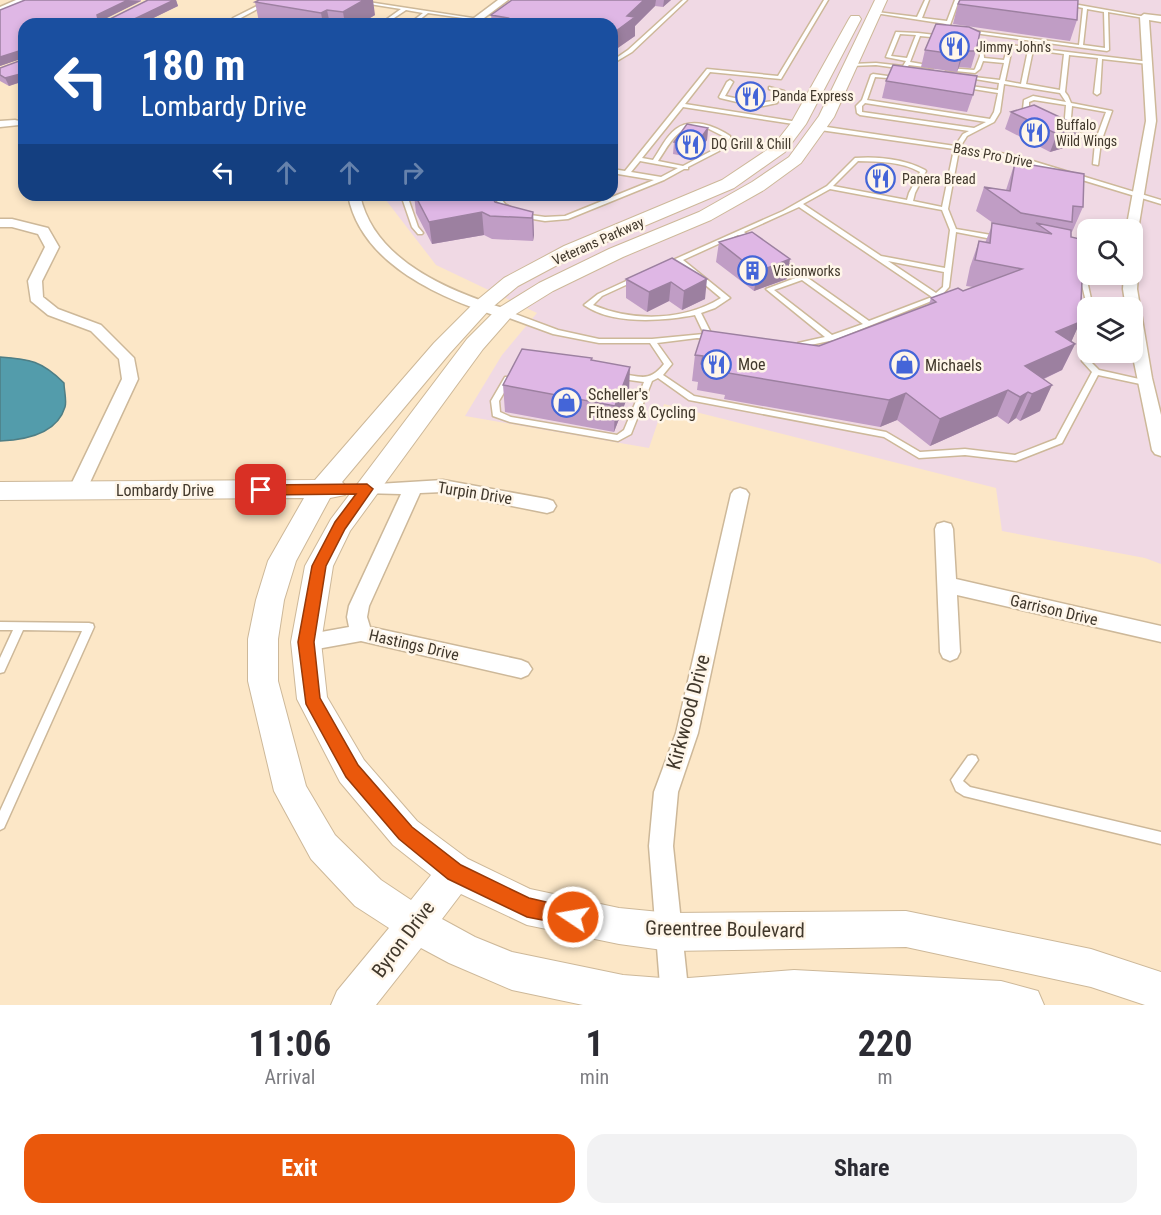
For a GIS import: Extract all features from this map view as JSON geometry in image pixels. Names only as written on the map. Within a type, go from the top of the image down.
[{"type":"main road","name":"Veterans Parkway","points":[[367,489],[475,344],[504,313],[546,287],[616,253],[705,216],[758,186],[795,160],[820,128],[854,61],[874,4]]},
{"type":"main road","name":"Veterans Parkway","points":[[322,489],[442,348],[482,306],[511,282],[571,250],[728,184],[779,149],[798,124],[874,4]]},
{"type":"main road","points":[[798,124],[820,128]]},
{"type":"main road","points":[[322,489],[282,561],[270,600],[263,639],[263,681],[291,791],[323,847],[368,892],[414,923],[462,950],[512,971],[623,994],[675,998],[794,989],[1001,1000],[1024,1005]]},
{"type":"main road","name":"Lombardy Drive","points":[[0,491],[367,489]]},
{"type":"main road","name":"Greentree Boulevard","points":[[367,489],[340,526],[319,566],[306,642],[312,699],[352,771],[405,833],[455,872],[527,907],[619,926],[670,932],[906,929],[1091,968],[1161,991]]},
{"type":"main road","name":"Byron Drive","points":[[351,1005],[382,969],[414,923],[455,872]]},
{"type":"street","points":[[0,10],[23,0]]},
{"type":"street","points":[[479,18],[504,0]]},
{"type":"street","points":[[1134,219],[1151,121],[1144,17],[1161,19]]},
{"type":"street","points":[[1148,63],[1161,65]]},
{"type":"street","points":[[0,124],[15,123]]},
{"type":"street","points":[[354,201],[373,237],[406,270],[433,286],[504,313]]},
{"type":"street","points":[[0,223],[12,223],[43,231],[52,247],[35,281],[36,298],[53,312],[96,328],[126,358],[130,379],[77,491]]},
{"type":"street","points":[[1130,285],[1145,383],[1160,441]]},
{"type":"street","name":"Turpin Drive","points":[[367,489],[443,486],[547,506]]},
{"type":"street","points":[[361,633],[357,617],[359,606],[413,488]]},
{"type":"street","name":"Kirkwood Drive","points":[[675,998],[661,846],[666,792],[687,733],[740,494]]},
{"type":"street","points":[[944,529],[950,652]]},
{"type":"street","name":"Garrison Drive","points":[[947,585],[1161,634]]},
{"type":"street","name":"Hastings Drive","points":[[306,642],[361,633],[521,669]]},
{"type":"lane","points":[[238,18],[272,0]]},
{"type":"lane","points":[[346,0],[455,18]]},
{"type":"lane","points":[[618,59],[630,51],[685,0]]},
{"type":"lane","points":[[627,173],[711,69],[779,78],[826,0]]},
{"type":"lane","points":[[919,19],[927,0]]},
{"type":"lane","points":[[957,0],[949,23],[952,29],[1107,50],[1106,12]]},
{"type":"lane","points":[[1044,0],[1144,17]]},
{"type":"lane","points":[[874,4],[919,19],[949,23]]},
{"type":"lane","points":[[1081,47],[1085,8]]},
{"type":"lane","points":[[391,18],[405,9]]},
{"type":"lane","points":[[420,18],[428,12]]},
{"type":"lane","points":[[947,38],[898,33],[888,57],[907,64],[1062,92],[1068,97],[1070,104],[1067,130]]},
{"type":"lane","points":[[907,64],[918,34]]},
{"type":"lane","points":[[854,61],[907,64],[975,72],[979,68],[983,51],[981,46],[957,39]]},
{"type":"lane","points":[[796,345],[806,346],[831,338],[937,297],[946,286],[953,230],[945,209],[957,147],[965,135],[992,121],[997,112],[1010,46],[1148,63]]},
{"type":"lane","points":[[1023,85],[1031,49]]},
{"type":"lane","points":[[1062,92],[1067,53]]},
{"type":"lane","points":[[1098,93],[1100,57]]},
{"type":"lane","points":[[981,58],[1006,62]]},
{"type":"lane","points":[[903,78],[873,75],[869,81],[864,101],[859,106],[860,112],[974,130]]},
{"type":"lane","points":[[730,82],[722,97],[758,105],[771,104],[777,99],[781,91],[771,88]]},
{"type":"lane","points":[[959,86],[1000,92]]},
{"type":"lane","points":[[1037,116],[1026,109],[1026,101],[1033,98],[1109,111],[1098,142],[1096,164]]},
{"type":"lane","points":[[864,101],[992,121]]},
{"type":"lane","points":[[682,105],[798,124]]},
{"type":"lane","points":[[618,197],[686,168],[717,150],[728,137],[717,129],[694,125],[679,129],[655,162]]},
{"type":"lane","points":[[1057,126],[1098,142]]},
{"type":"lane","name":"Bass Pro Drive","points":[[820,128],[1011,156],[1161,202]]},
{"type":"lane","points":[[638,159],[686,168]]},
{"type":"lane","points":[[661,267],[799,204],[829,187],[857,159],[891,161],[915,166],[923,171],[910,202]]},
{"type":"lane","points":[[618,172],[662,179]]},
{"type":"lane","points":[[829,187],[945,209]]},
{"type":"lane","points":[[406,201],[415,227],[420,234]]},
{"type":"lane","points":[[500,201],[522,216],[544,219],[566,218],[608,201]]},
{"type":"lane","points":[[799,204],[937,297]]},
{"type":"lane","points":[[953,230],[1009,241]]},
{"type":"lane","points":[[739,232],[758,245]]},
{"type":"lane","points":[[878,257],[948,271]]},
{"type":"lane","points":[[776,258],[868,324]]},
{"type":"lane","points":[[641,276],[600,295],[588,305],[603,314],[633,318],[698,313],[726,298],[678,259]]},
{"type":"lane","points":[[802,277],[769,289],[831,338]]},
{"type":"lane","points":[[504,313],[556,332],[599,341],[721,338]]},
{"type":"lane","points":[[698,313],[709,337]]},
{"type":"lane","points":[[613,375],[648,381],[660,376],[668,364],[652,341]]},
{"type":"lane","points":[[1088,363],[1096,372],[1145,383]]},
{"type":"lane","points":[[660,376],[692,398],[886,435],[919,455],[965,452],[1016,458],[1059,441],[1096,372]]},
{"type":"lane","points":[[511,375],[495,401],[496,414],[510,419],[618,438],[628,432],[648,381]]},
{"type":"lane","points":[[0,626],[89,627],[0,824]]},
{"type":"lane","points":[[0,669],[20,626]]},
{"type":"lane","points":[[972,760],[957,780],[960,787],[968,792],[1161,838]]},
{"type":"shaded area","points":[[521,0],[1161,0],[1161,564],[1145,558],[1002,531],[996,488],[664,404],[649,448],[465,416],[502,355],[537,313],[436,265],[387,201],[618,201],[618,18],[498,18]]},
{"type":"water","points":[[0,357],[35,362],[64,383],[65,407],[55,424],[29,437],[0,441]]},
{"type":"building","points":[[25,0],[128,0],[97,15],[98,18],[18,18],[18,51],[0,57],[0,10]]},
{"type":"building","points":[[148,0],[174,0],[136,18],[112,18]]},
{"type":"building","points":[[259,0],[364,0],[343,12],[327,10],[321,13],[255,2]]},
{"type":"building","points":[[512,0],[644,0],[627,16],[635,17],[618,30],[618,18],[508,18],[491,15]]},
{"type":"building","points":[[960,0],[1078,0],[1077,20],[958,4]]},
{"type":"building","points":[[936,24],[969,27],[980,32],[976,51],[964,51],[961,55],[925,50]]},
{"type":"building","points":[[18,61],[18,75],[5,78],[0,75],[0,68]]},
{"type":"building","points":[[893,65],[977,76],[973,95],[886,81]]},
{"type":"building","points":[[1034,105],[1081,127],[1057,134],[1011,112]]},
{"type":"building","points":[[687,124],[708,128],[695,146],[674,142]]},
{"type":"building","points":[[1015,162],[1084,174],[1083,207],[1073,206],[1072,222],[1021,213],[984,187],[1010,191]]},
{"type":"building","points":[[418,201],[494,201],[533,212],[532,218],[490,216],[482,212],[429,222]]},
{"type":"building","points":[[992,223],[1052,234],[1036,223],[1071,230],[1071,237],[1077,238],[1077,285],[1082,285],[1081,297],[1077,297],[1077,323],[1056,332],[1075,344],[1025,366],[1052,385],[1032,394],[1028,392],[1020,397],[1008,390],[940,419],[906,393],[889,400],[728,373],[730,369],[701,364],[703,356],[695,355],[703,330],[819,346],[936,302],[931,298],[958,288],[963,291],[1022,269],[975,260],[979,241],[990,243]]},
{"type":"building","points":[[752,232],[790,259],[757,272],[719,242]]},
{"type":"building","points":[[672,258],[707,279],[684,291],[671,282],[649,292],[626,279]]},
{"type":"building","points":[[522,349],[592,358],[591,360],[630,367],[615,406],[503,385]]},
{"type":"place","name":"Jimmy John's","points":[[955,47]]},
{"type":"place","name":"Panda Express","points":[[751,96]]},
{"type":"place","name":"Buffalo Wild Wings","points":[[1035,133]]},
{"type":"place","name":"DQ Grill & Chill","points":[[690,144]]},
{"type":"place","name":"Panera Bread","points":[[881,179]]},
{"type":"place","name":"Visionworks","points":[[752,271]]},
{"type":"place","name":"Moe","points":[[717,364]]},
{"type":"place","name":"Michaels","points":[[904,365]]},
{"type":"place","name":"Scheller's Fitness & Cycling","points":[[567,403]]},
{"type":"route","points":[[261,490],[367,489],[340,526],[319,566],[306,642],[312,699],[352,771],[405,833],[455,872],[527,907],[573,917]]}]
